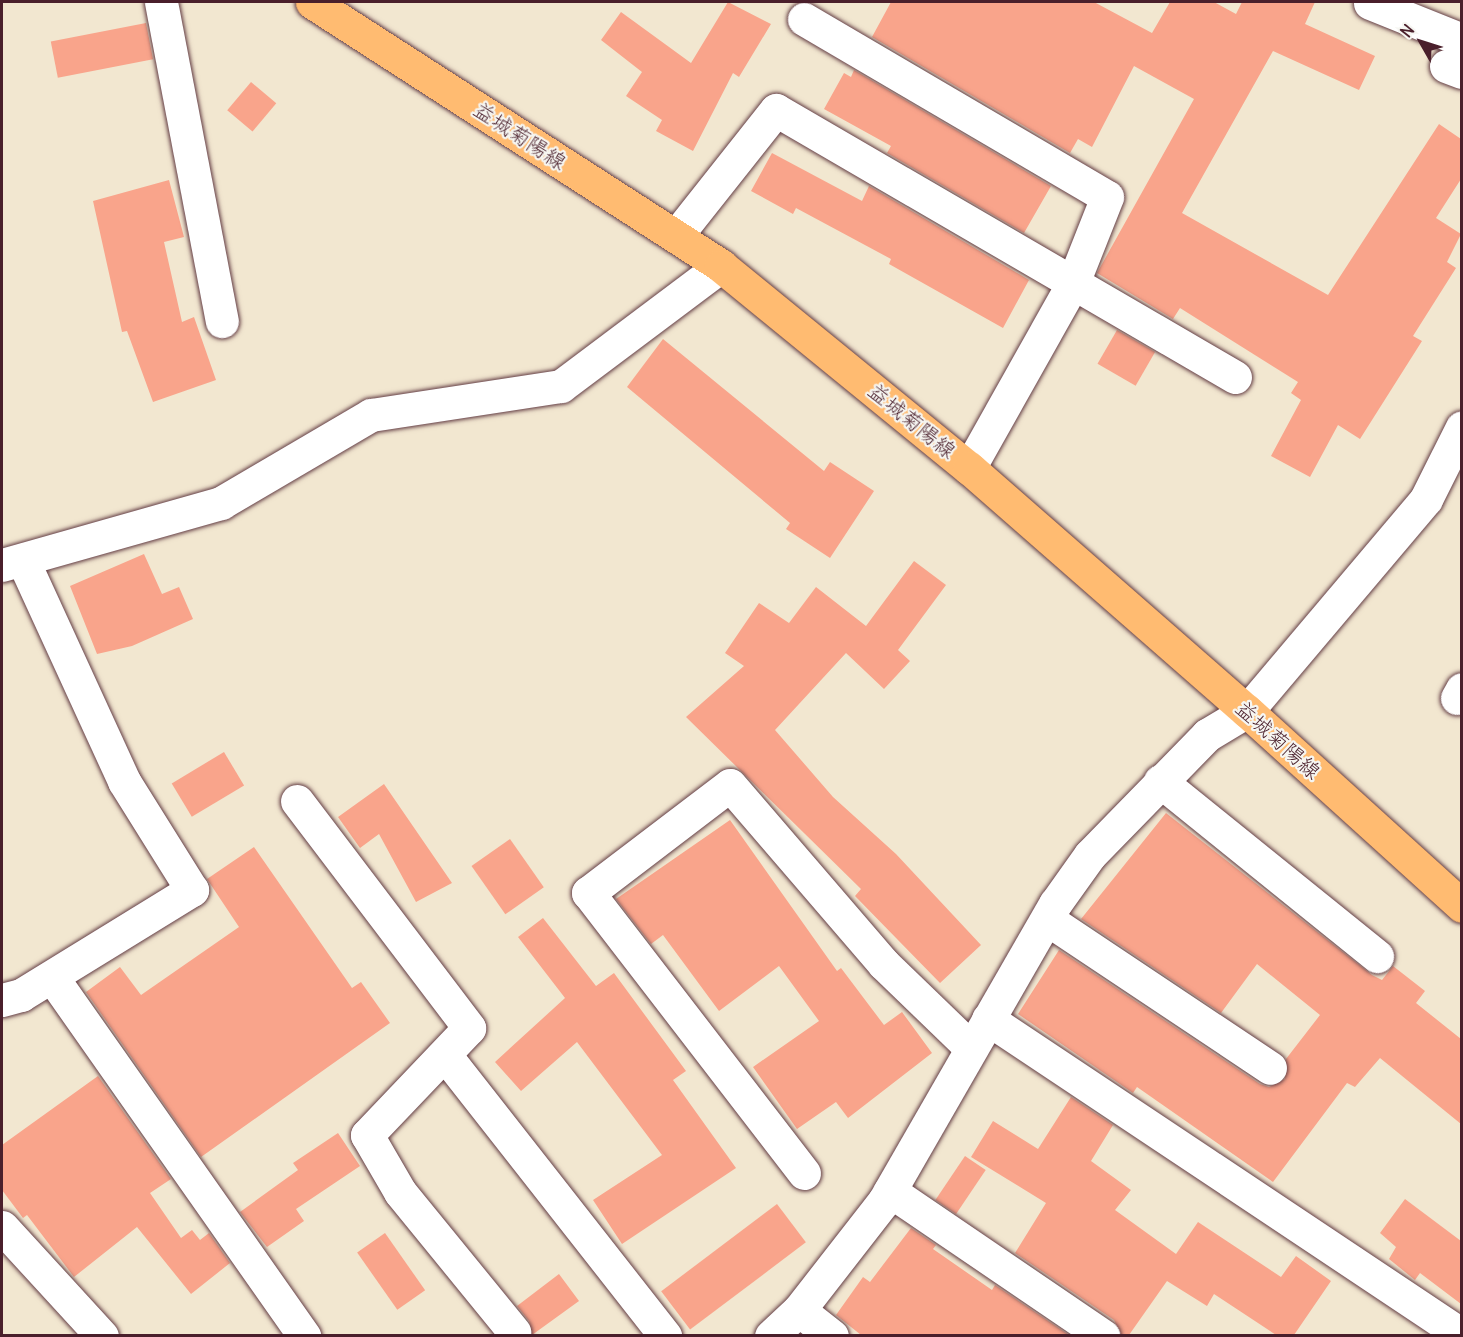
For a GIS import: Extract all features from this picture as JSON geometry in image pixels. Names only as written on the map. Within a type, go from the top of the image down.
[{"type":"main road","name":"益城菊陽線","points":[[312,2],[721,266],[969,468],[1247,711],[1461,906]]},
{"type":"street","points":[[160,2],[222,321]]},
{"type":"street","points":[[1370,3],[1456,59]]},
{"type":"street","points":[[804,19],[1107,197],[1073,283],[969,468]]},
{"type":"street","points":[[676,236],[776,110],[1235,378]]},
{"type":"street","points":[[2,1000],[21,995],[192,890],[124,781],[12,563],[221,503],[371,415],[561,386],[721,266]]},
{"type":"street","points":[[771,1335],[799,1310],[890,1191],[1047,919],[1090,855],[1207,735],[1247,711],[1426,499],[1461,426]]},
{"type":"street","points":[[1160,781],[1377,956]]},
{"type":"street","points":[[804,1173],[588,893],[730,785],[884,964],[971,1048]]},
{"type":"street","points":[[297,801],[469,1028],[446,1055],[367,1135],[400,1192],[514,1332]]},
{"type":"street","points":[[1047,919],[1270,1068]]},
{"type":"street","points":[[52,977],[303,1335]]},
{"type":"street","points":[[988,1019],[1461,1335]]},
{"type":"street","points":[[446,1055],[665,1335]]},
{"type":"street","points":[[890,1191],[1103,1335]]},
{"type":"street","points":[[2,1227],[102,1335]]},
{"type":"street","points":[[799,1310],[832,1335]]},
{"type":"building","points":[[728,2],[771,24],[739,77],[733,73],[693,151],[656,131],[662,120],[626,96],[642,72],[601,40],[621,12],[691,63]]},
{"type":"building","points":[[891,2],[1094,2],[1152,33],[1170,2],[1214,2],[1236,14],[1242,2],[1315,2],[1305,24],[1375,56],[1359,90],[1273,51],[1182,213],[1328,295],[1439,124],[1461,139],[1461,179],[1436,218],[1461,234],[1447,262],[1456,268],[1413,336],[1422,341],[1360,439],[1338,425],[1310,477],[1271,456],[1301,400],[1291,393],[1298,382],[1180,308],[1173,319],[1097,273],[1194,99],[1134,66],[1092,147],[1078,139],[1070,153],[872,37]]},
{"type":"building","points":[[146,23],[153,59],[58,78],[51,42]]},
{"type":"building","points":[[854,70],[1051,186],[1024,233],[887,153],[891,146],[824,109],[844,73],[851,77]]},
{"type":"building","points":[[251,82],[276,103],[252,132],[227,110]]},
{"type":"building","points":[[772,153],[862,201],[869,186],[1029,280],[1003,328],[889,264],[891,259],[796,208],[793,214],[751,191]]},
{"type":"building","points":[[169,180],[184,237],[164,242],[182,322],[194,317],[216,380],[153,402],[127,331],[122,332],[93,201]]},
{"type":"building","points":[[1117,330],[1155,352],[1136,386],[1098,364]]},
{"type":"building","points":[[663,339],[824,471],[830,462],[874,491],[830,558],[786,529],[790,523],[627,387]]},
{"type":"building","points":[[144,554],[162,594],[179,587],[193,619],[132,646],[97,654],[70,586]]},
{"type":"building","points":[[914,561],[946,585],[898,650],[910,661],[884,689],[846,653],[775,730],[833,797],[896,854],[981,945],[940,983],[855,896],[861,889],[686,717],[744,666],[725,653],[759,603],[789,623],[816,587],[866,626]]},
{"type":"building","points":[[224,752],[244,785],[192,817],[172,783]]},
{"type":"building","points":[[384,784],[452,883],[416,902],[379,834],[360,848],[338,817]]},
{"type":"building","points":[[1166,813],[1372,975],[1382,980],[1393,966],[1425,991],[1416,1003],[1461,1039],[1461,1124],[1380,1058],[1355,1087],[1347,1083],[1273,1182],[1137,1087],[1133,1093],[1018,1014],[1059,950],[1260,1084],[1269,1087],[1285,1079],[1286,1059],[1320,1015],[1257,964],[1221,1013],[1081,919]]},
{"type":"building","points":[[730,820],[837,971],[841,968],[884,1025],[902,1012],[932,1053],[848,1118],[836,1102],[797,1129],[753,1067],[819,1021],[779,966],[719,1011],[663,935],[651,944],[616,899]]},
{"type":"building","points":[[510,839],[544,887],[505,914],[471,866]]},
{"type":"building","points":[[254,847],[352,988],[361,982],[390,1023],[201,1157],[86,992],[120,967],[141,995],[239,927],[207,879]]},
{"type":"building","points":[[543,918],[596,986],[614,973],[686,1071],[673,1080],[736,1168],[622,1244],[593,1200],[662,1155],[577,1042],[521,1091],[495,1062],[565,998],[518,937]]},
{"type":"building","points":[[98,1076],[171,1179],[150,1193],[181,1238],[192,1230],[200,1240],[209,1233],[230,1263],[191,1294],[137,1227],[74,1277],[27,1215],[23,1218],[2,1190],[2,1145]]},
{"type":"building","points":[[1071,1097],[1113,1125],[1091,1161],[1131,1190],[1115,1210],[1176,1254],[1198,1222],[1281,1277],[1296,1256],[1331,1281],[1294,1335],[1276,1335],[1214,1294],[1207,1306],[1167,1281],[1129,1335],[1121,1335],[1114,1320],[1015,1253],[1046,1203],[971,1157],[993,1121],[1038,1149]]},
{"type":"building","points":[[338,1133],[360,1166],[296,1209],[304,1221],[267,1247],[240,1212],[298,1170],[293,1163]]},
{"type":"building","points":[[965,1156],[986,1170],[956,1214],[935,1200]]},
{"type":"building","points":[[1405,1199],[1461,1241],[1461,1304],[1420,1273],[1415,1280],[1389,1259],[1396,1247],[1380,1233]]},
{"type":"building","points":[[777,1204],[806,1242],[690,1330],[661,1291]]},
{"type":"building","points":[[911,1228],[936,1245],[933,1249],[992,1290],[995,1285],[1069,1335],[861,1335],[836,1315],[863,1277],[870,1282]]},
{"type":"building","points":[[385,1233],[425,1290],[397,1310],[357,1253]]},
{"type":"building","points":[[559,1274],[579,1301],[532,1335],[529,1321],[517,1306]]}]
